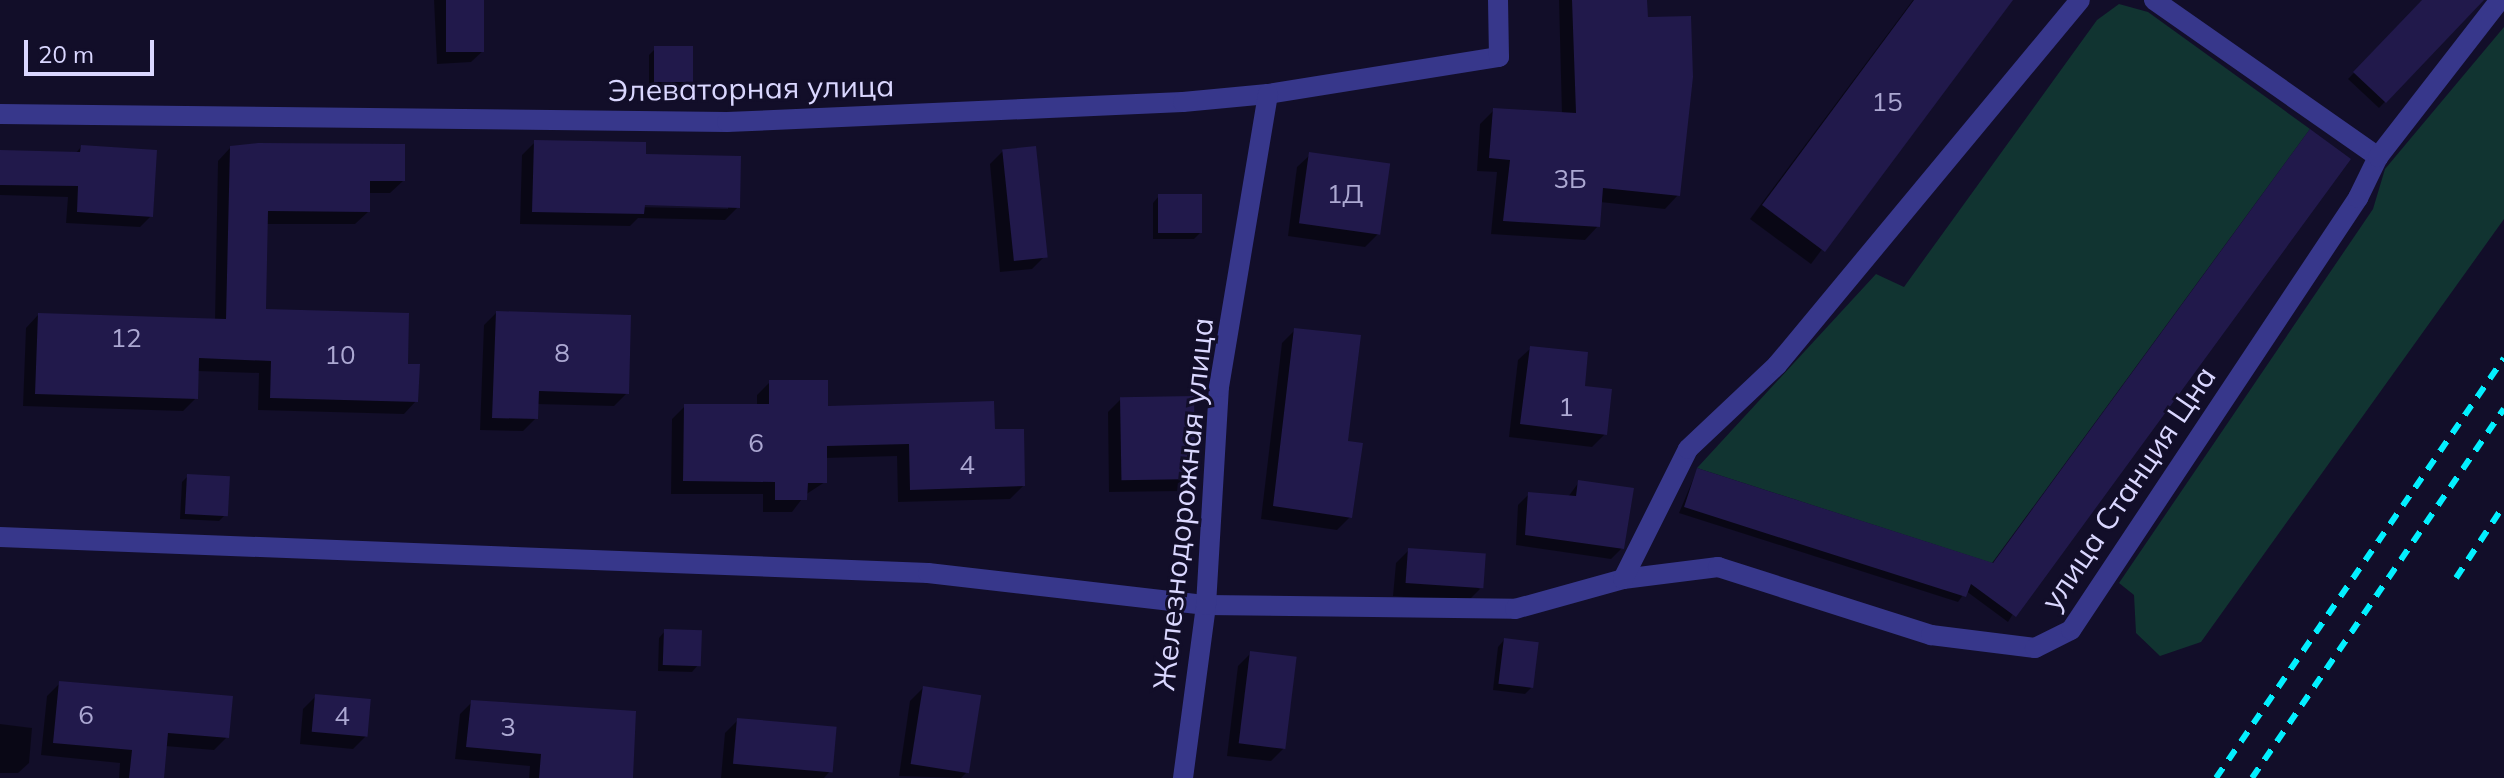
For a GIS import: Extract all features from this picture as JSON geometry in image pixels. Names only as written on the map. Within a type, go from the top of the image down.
[{"type":"street","name":"Элеваторная улица","points":[[0,114],[727,122],[1268,94],[1499,57],[1498,0]]},
{"type":"street","points":[[1623,579],[1688,449],[1777,365],[2080,0]]},
{"type":"street","points":[[2154,0],[2378,157]]},
{"type":"street","name":"улица Станция Цна","points":[[0,537],[928,573],[1206,605],[1515,609],[1623,579],[1718,567],[1931,635],[2035,648],[2053,643],[2071,630],[2358,198],[2378,157],[2500,0]]},
{"type":"street","name":"Железнодорожная улица","points":[[1183,778],[1206,605],[1219,387],[1268,94]]},
{"type":"green space","points":[[2119,4],[2148,12],[2310,129],[1992,563],[1697,468],[1876,274],[1904,287],[2097,20]]},
{"type":"green space","points":[[2504,27],[2504,219],[2201,642],[2160,656],[2136,633],[2134,595],[2119,583],[2373,209],[2385,169]]},
{"type":"building","points":[[446,0],[484,0],[484,52],[446,52]]},
{"type":"building","points":[[1572,0],[1647,0],[1648,17],[1691,16],[1693,77],[1680,196],[1603,188],[1600,227],[1503,221],[1510,160],[1489,158],[1493,108],[1576,113]]},
{"type":"building","points":[[1914,0],[2013,0],[1825,252],[1762,205]]},
{"type":"building","points":[[2422,0],[2484,0],[2386,103],[2353,72]]},
{"type":"building","points":[[654,46],[693,46],[693,82],[654,82]]},
{"type":"building","points":[[2310,129],[2351,159],[2016,617],[1971,584],[1966,597],[1684,507],[1697,468],[1993,563]]},
{"type":"building","points":[[534,140],[646,142],[646,154],[741,156],[740,208],[645,205],[644,214],[532,212]]},
{"type":"building","points":[[258,143],[405,144],[405,181],[370,181],[370,212],[268,211],[266,309],[409,313],[408,364],[420,364],[418,402],[270,398],[271,361],[199,358],[198,399],[35,394],[38,313],[226,319],[230,146]]},
{"type":"building","points":[[81,145],[157,150],[153,217],[77,212],[78,186],[0,185],[0,150],[80,152]]},
{"type":"building","points":[[1036,146],[1048,257],[1014,261],[1002,150]]},
{"type":"building","points":[[1309,152],[1390,163],[1380,235],[1299,223]]},
{"type":"building","points":[[1158,194],[1202,194],[1202,233],[1158,233]]},
{"type":"building","points":[[496,311],[631,315],[629,394],[539,391],[538,419],[492,418]]},
{"type":"building","points":[[1294,328],[1361,335],[1348,441],[1363,443],[1352,518],[1273,506]]},
{"type":"building","points":[[1530,346],[1588,352],[1585,386],[1612,389],[1607,435],[1520,424]]},
{"type":"building","points":[[769,380],[828,380],[828,406],[994,401],[995,429],[1024,429],[1025,486],[910,490],[909,444],[827,446],[827,483],[808,483],[807,500],[775,500],[775,482],[683,481],[684,404],[769,404]]},
{"type":"building","points":[[1194,396],[1195,479],[1121,480],[1120,397]]},
{"type":"building","points":[[187,474],[230,476],[228,516],[185,514]]},
{"type":"building","points":[[1578,480],[1634,488],[1624,549],[1525,535],[1528,492],[1576,496]]},
{"type":"building","points":[[1408,548],[1486,553],[1483,588],[1406,583]]},
{"type":"building","points":[[664,629],[702,630],[701,666],[663,665]]},
{"type":"building","points":[[1504,638],[1539,642],[1533,688],[1498,684]]},
{"type":"building","points":[[1250,651],[1297,657],[1285,749],[1239,743]]},
{"type":"building","points":[[59,681],[233,696],[229,738],[168,733],[164,778],[129,778],[132,750],[53,743]]},
{"type":"building","points":[[923,686],[981,695],[969,773],[911,764]]},
{"type":"building","points":[[315,694],[371,699],[367,737],[312,732]]},
{"type":"building","points":[[471,700],[636,711],[633,778],[539,778],[541,754],[466,747]]},
{"type":"building","points":[[737,718],[837,727],[833,773],[733,764]]},
{"type":"railway","points":[[2216,778],[2504,358]]},
{"type":"railway","points":[[2252,778],[2504,409]]},
{"type":"railway","points":[[2456,578],[2504,505]]}]
